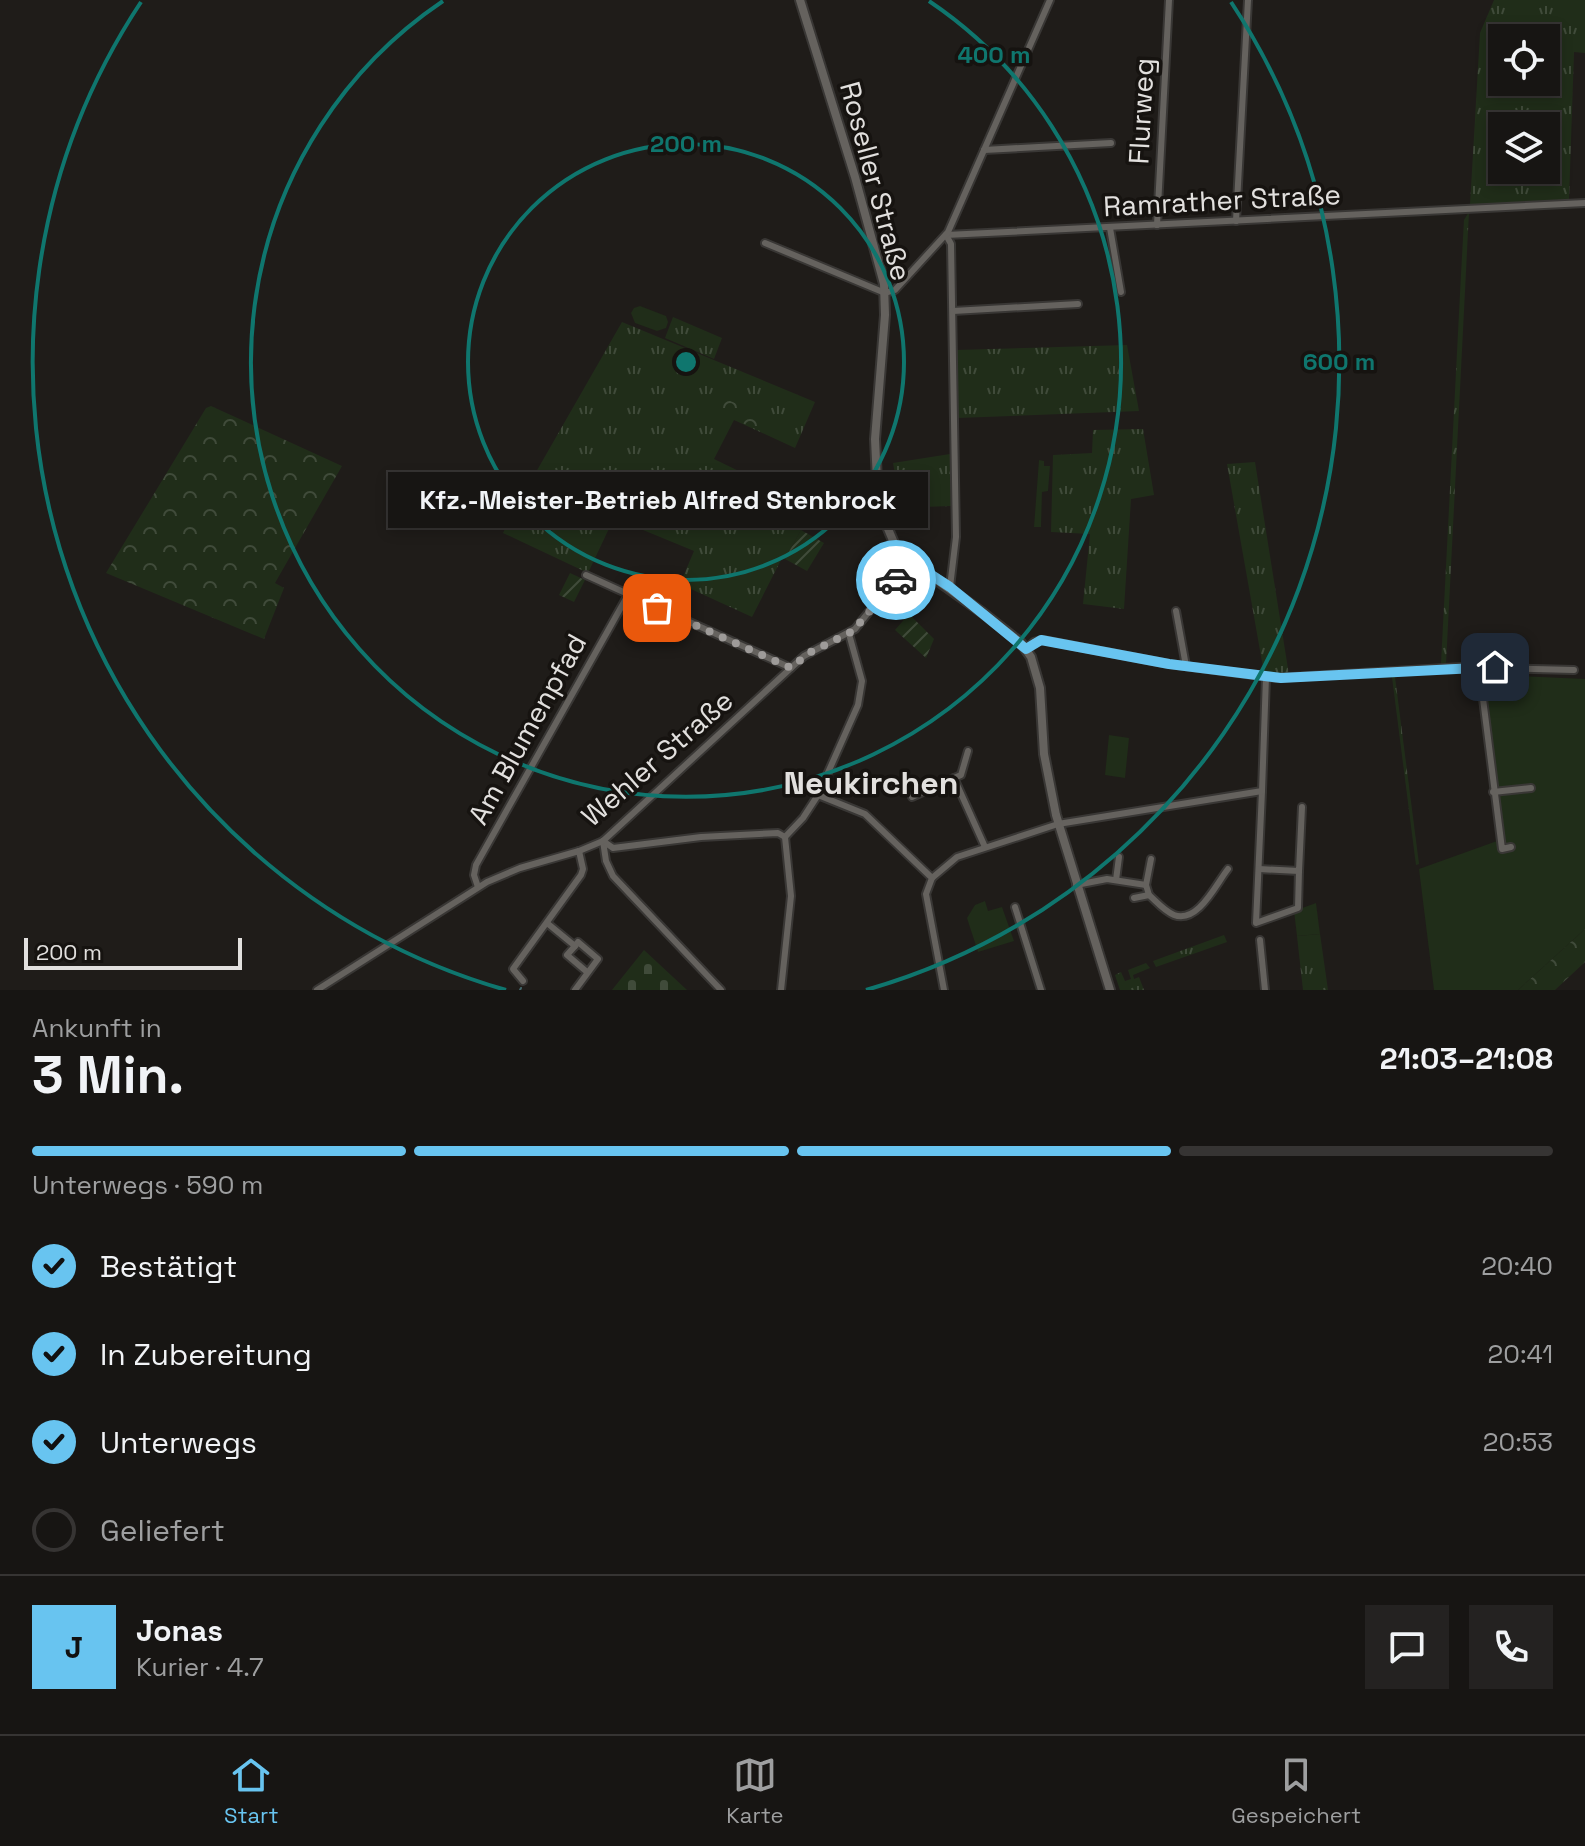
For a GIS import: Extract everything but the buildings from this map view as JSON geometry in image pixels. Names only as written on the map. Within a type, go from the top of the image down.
[{"type":"street","name":"Roseller Straße","points":[[800,0],[859,190],[885,293],[876,420],[876,469],[880,501],[889,532],[910,561]]},
{"type":"street","points":[[765,243],[885,293],[897,289],[946,235],[1050,0]]},
{"type":"street","name":"Flurweg","points":[[1157,225],[1169,0]]},
{"type":"street","points":[[1236,221],[1248,0]]},
{"type":"street","points":[[984,150],[1111,143]]},
{"type":"street","name":"Ramrather Straße","points":[[946,235],[1585,203]]},
{"type":"street","points":[[1110,228],[1121,292]]},
{"type":"street","points":[[946,235],[951,244],[956,537],[950,587]]},
{"type":"street","points":[[953,311],[1078,304]]},
{"type":"street","points":[[781,990],[791,896],[785,837],[803,818],[818,795],[862,693],[849,634],[910,561],[950,587],[1026,649],[1033,661],[1039,681],[1046,763],[1058,824],[1109,989]]},
{"type":"street","points":[[586,575],[791,668]]},
{"type":"street","name":"Am Blumenpfad","points":[[478,887],[474,875],[476,865],[628,595]]},
{"type":"street","points":[[1176,611],[1186,666]]},
{"type":"street","name":"Wehler Straße","points":[[317,990],[478,887],[520,868],[603,841],[806,655],[849,634]]},
{"type":"street","points":[[1026,649],[1041,640],[1186,666],[1287,678],[1479,667],[1574,670]]},
{"type":"street","points":[[1479,667],[1502,849],[1511,847]]},
{"type":"street","points":[[1266,677],[1256,923],[1298,908],[1302,807]]},
{"type":"street","points":[[912,797],[961,775],[968,751]]},
{"type":"street","points":[[954,778],[985,847]]},
{"type":"street","points":[[1493,792],[1531,788]]},
{"type":"street","points":[[944,990],[926,894],[932,878],[952,859],[1058,824],[1262,791]]},
{"type":"street","points":[[818,795],[865,814],[932,878]]},
{"type":"street","points":[[603,841],[613,848],[701,837],[778,833],[785,837]]},
{"type":"street","points":[[603,841],[606,861],[613,876],[721,990]]},
{"type":"street","points":[[523,981],[513,969],[582,873],[579,851]]},
{"type":"street","points":[[1116,880],[1119,857]]},
{"type":"street","points":[[1151,859],[1146,885],[1149,895],[1171,914],[1187,915],[1198,909],[1228,869]]},
{"type":"street","points":[[1259,869],[1299,871]]},
{"type":"street","points":[[1076,885],[1107,879],[1146,885]]},
{"type":"street","points":[[1134,898],[1149,895]]},
{"type":"street","points":[[1015,907],[1041,990]]},
{"type":"street","points":[[547,923],[575,946]]},
{"type":"street","points":[[1260,940],[1265,990]]},
{"type":"street","points":[[575,990],[598,959],[578,942],[567,955],[587,972]]},
{"type":"green space","points":[[1494,0],[1585,0],[1585,53],[1574,52],[1569,200],[1470,205],[1480,33]]},
{"type":"green space","points":[[1469,212],[1446,664],[1441,664],[1464,220]]},
{"type":"green space","points":[[640,306],[666,316],[666,328],[657,331],[635,323],[631,313]]},
{"type":"green space","points":[[673,317],[722,338],[714,359],[665,338]]},
{"type":"green space","points":[[622,322],[815,402],[795,448],[734,420],[714,459],[805,503],[793,524],[801,530],[785,559],[782,558],[752,617],[680,584],[694,551],[614,518],[588,573],[503,533],[512,515],[551,534],[554,526],[516,507]]},
{"type":"green space","points":[[1127,345],[1139,411],[957,418],[956,350]]},
{"type":"green space","points":[[711,393],[776,420],[769,435],[706,407]]},
{"type":"green space","points":[[211,406],[342,466],[275,583],[284,588],[264,639],[106,573],[206,408]]},
{"type":"green space","points":[[1143,429],[1154,495],[1131,499],[1124,609],[1083,604],[1090,534],[1051,532],[1053,455],[1092,453],[1093,430]]},
{"type":"green space","points":[[950,454],[951,506],[923,507],[922,491],[912,493],[910,483],[897,485],[893,463]]},
{"type":"green space","points":[[1039,460],[1044,461],[1044,466],[1050,466],[1048,491],[1042,492],[1041,527],[1034,527]]},
{"type":"green space","points":[[1255,462],[1289,675],[1264,673],[1227,464]]},
{"type":"green space","points":[[801,530],[824,543],[807,571],[785,559]]},
{"type":"green space","points":[[570,573],[585,580],[574,602],[559,595]]},
{"type":"green space","points":[[909,614],[934,639],[926,658],[895,630]]},
{"type":"green space","points":[[1478,674],[1585,679],[1585,929],[1518,990],[1434,990],[1419,869],[1497,841]]},
{"type":"green space","points":[[1392,677],[1395,677],[1419,864],[1416,865]]},
{"type":"green space","points":[[1109,735],[1129,738],[1125,778],[1105,775]]},
{"type":"green space","points":[[985,901],[988,911],[1002,907],[1014,941],[978,952],[967,918],[975,905]]},
{"type":"green space","points":[[1316,903],[1320,934],[1297,936],[1294,911]]},
{"type":"green space","points":[[1585,929],[1585,962],[1555,990],[1518,990]]},
{"type":"green space","points":[[1320,934],[1328,990],[1303,990],[1297,936]]},
{"type":"green space","points":[[1224,935],[1227,942],[1156,967],[1153,961]]},
{"type":"green space","points":[[644,950],[687,990],[612,990]]},
{"type":"green space","points":[[1146,963],[1150,968],[1133,975],[1134,979],[1139,977],[1144,990],[1120,990],[1115,975],[1121,972],[1125,981],[1131,979],[1128,970]]},
{"type":"way so far","points":[[657,608],[791,668],[809,653],[853,631],[896,580]]},
{"type":"place","name":"Kfz.-Meister-Betrieb Alfred Stenbrock","points":[[657,608]]},
{"type":"district","name":"Neukirchen","points":[[871,783]]},
{"type":"route","points":[[896,580],[910,561],[950,587],[1026,649],[1041,640],[1169,664],[1281,678],[1495,667]]}]
